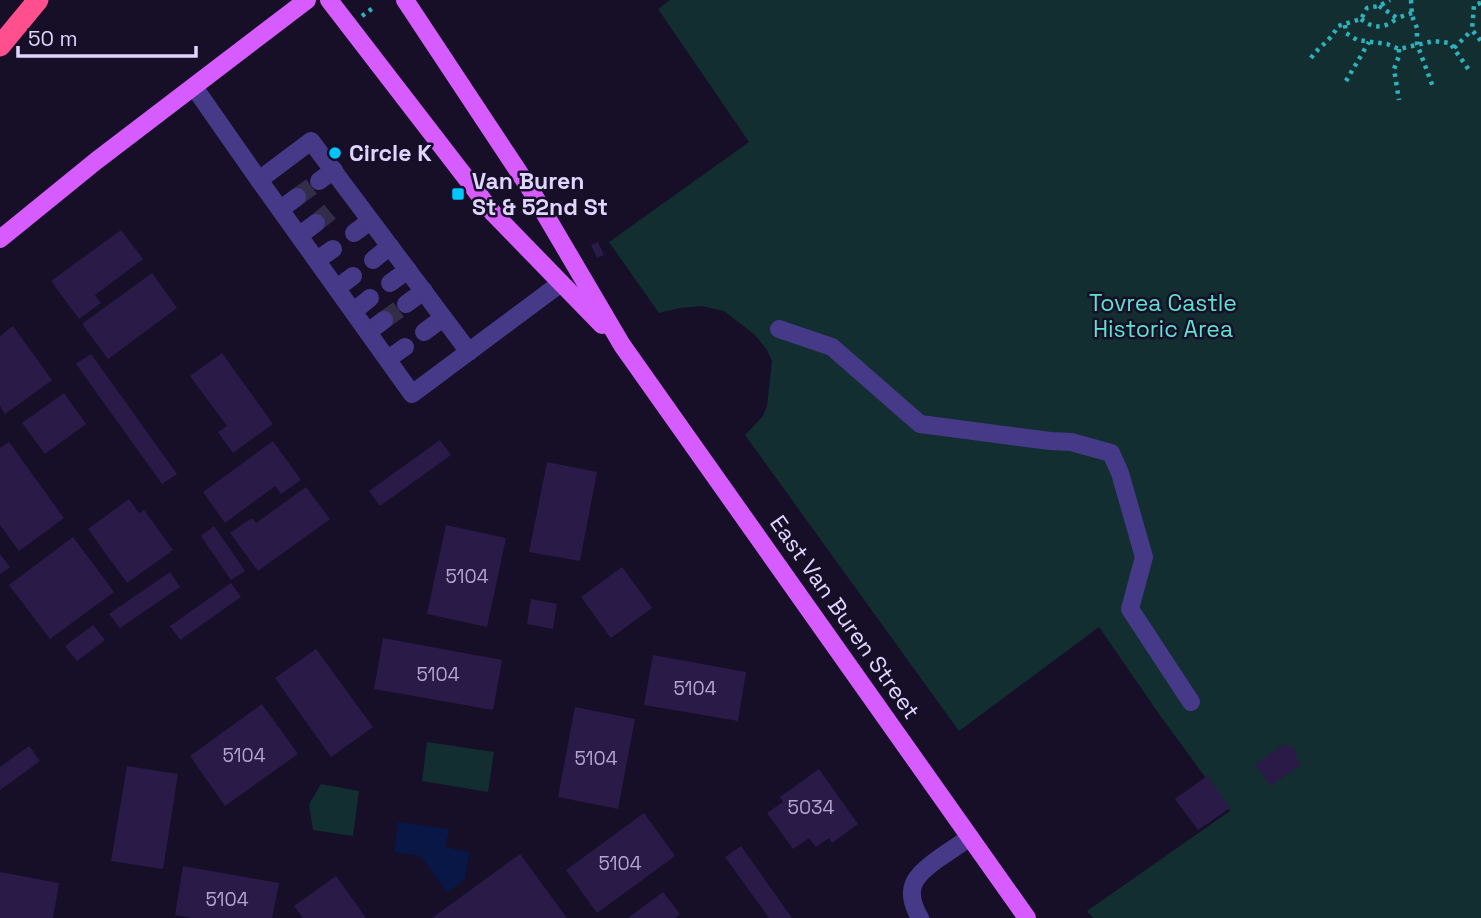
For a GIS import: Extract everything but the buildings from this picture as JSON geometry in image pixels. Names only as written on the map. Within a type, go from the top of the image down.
[{"type":"highway","points":[[0,46],[38,0]]},
{"type":"main road","points":[[0,239],[96,161],[307,0]]},
{"type":"main road","name":"East Van Buren Street","points":[[329,0],[493,213],[622,345]]},
{"type":"main road","name":"East Van Buren Street","points":[[405,0],[532,192],[622,345],[1027,918]]},
{"type":"lane","points":[[194,87],[412,394],[561,283]]},
{"type":"lane","points":[[259,180],[311,141],[326,175],[352,195],[470,352]]},
{"type":"lane","points":[[337,206],[352,195]]},
{"type":"lane","points":[[281,209],[297,197]]},
{"type":"lane","points":[[354,233],[370,220]]},
{"type":"lane","points":[[300,235],[316,223]]},
{"type":"lane","points":[[373,260],[390,246]]},
{"type":"lane","points":[[317,260],[333,249]]},
{"type":"lane","points":[[390,283],[408,270]]},
{"type":"lane","points":[[337,288],[352,276]]},
{"type":"lane","points":[[406,304],[424,291]]},
{"type":"lane","points":[[354,311],[370,298]]},
{"type":"lane","points":[[424,332],[443,317]]},
{"type":"lane","points":[[368,332],[384,320]]},
{"type":"lane","points":[[779,329],[832,347],[920,424],[1072,442],[1111,453],[1120,473],[1144,557],[1130,609],[1191,702]]},
{"type":"lane","points":[[388,359],[404,346]]},
{"type":"lane","points":[[920,918],[911,893],[914,880],[922,870],[970,837]]},
{"type":"path","points":[[1311,58],[1317,49],[1332,38],[1338,26],[1361,19],[1367,8],[1380,6],[1390,0]]},
{"type":"path","points":[[1411,0],[1417,44],[1433,87]]},
{"type":"path","points":[[1454,48],[1472,30],[1474,5],[1481,3]]},
{"type":"path","points":[[1380,6],[1397,18]]},
{"type":"path","points":[[1361,19],[1369,25],[1381,27],[1412,13]]},
{"type":"path","points":[[1345,24],[1346,33],[1357,40],[1387,44],[1398,49],[1434,41],[1450,43],[1469,70]]},
{"type":"path","points":[[1472,30],[1481,41]]},
{"type":"path","points":[[1346,82],[1369,43]]},
{"type":"path","points":[[1398,49],[1399,56],[1394,69],[1399,100]]},
{"type":"green space","name":"Tovrea Castle Historic Area","points":[[670,0],[1481,0],[1481,918],[1093,918],[1087,911],[1230,811],[1099,627],[959,731],[745,435],[763,416],[767,406],[772,361],[767,350],[755,335],[724,311],[702,306],[659,313],[609,242],[749,142],[658,9]]},
{"type":"green space","points":[[427,742],[494,752],[488,792],[422,781]]},
{"type":"green space","points":[[321,784],[359,791],[353,836],[313,830],[309,804]]},
{"type":"water","points":[[398,822],[449,829],[445,847],[470,852],[465,879],[447,893],[421,856],[394,852]]},
{"type":"tunnel","points":[[297,197],[319,181]]},
{"type":"tunnel","points":[[316,223],[337,206]]},
{"type":"tunnel","points":[[384,320],[406,304]]},
{"type":"place","name":"Circle K","points":[[335,153]]},
{"type":"place","name":"Van Buren St & 52nd St","points":[[458,194]]}]
